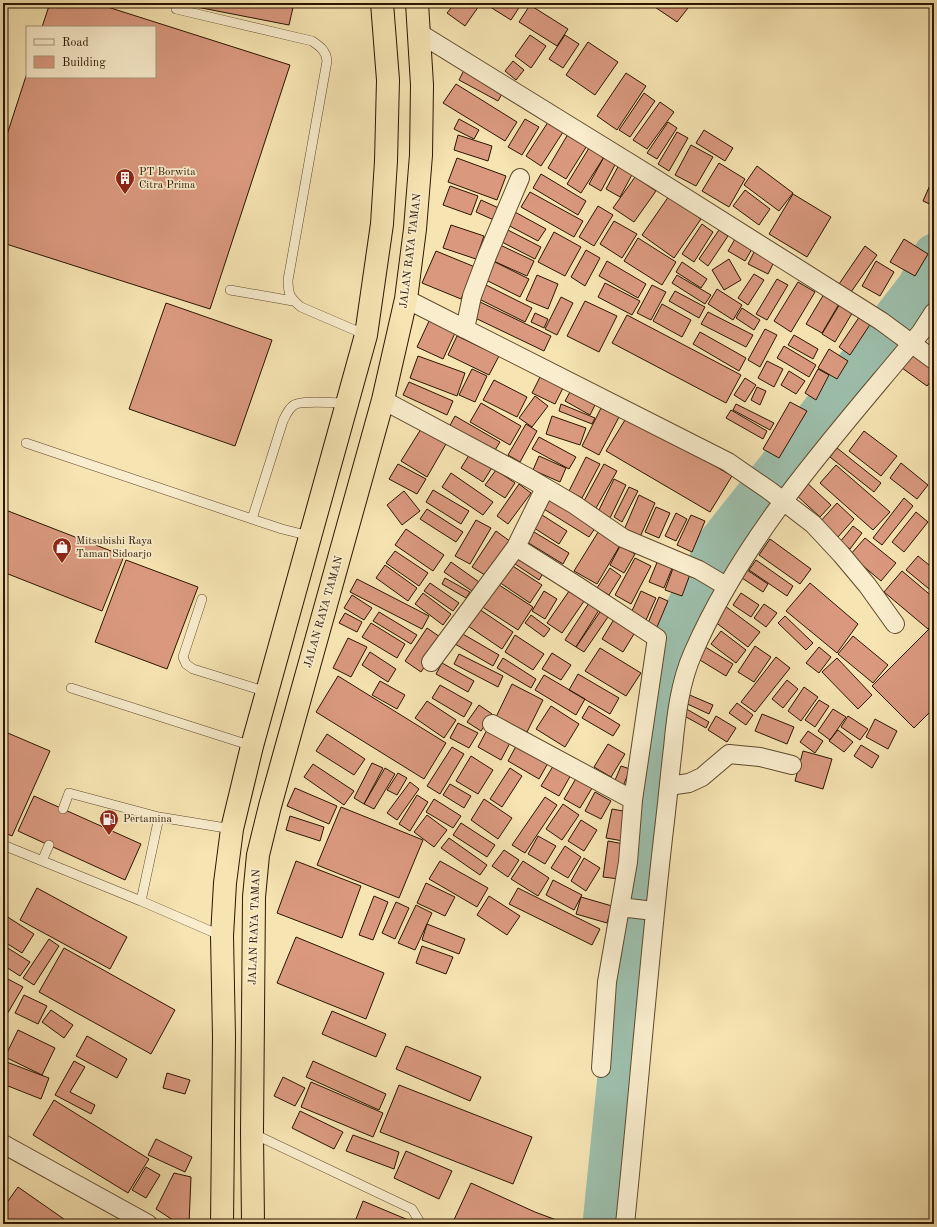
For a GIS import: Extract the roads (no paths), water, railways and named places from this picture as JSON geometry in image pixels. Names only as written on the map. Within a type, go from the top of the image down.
[{"type":"highway","points":[[222,1224],[224,1037],[222,936],[225,883],[232,829],[252,746],[366,335],[382,224],[386,161],[388,80],[382,3]]},
{"type":"highway","name":"JALAN RAYA TAMAN","points":[[253,1224],[252,1133],[254,897],[258,855],[383,400],[406,298],[416,229],[421,156],[422,85],[417,3]]},
{"type":"street","points":[[419,33],[654,178],[886,325],[934,360]]},
{"type":"street","points":[[464,329],[472,296],[520,178]]},
{"type":"street","points":[[406,298],[464,329],[728,462],[777,495],[813,524],[841,554],[896,624]]},
{"type":"street","points":[[601,1068],[607,982],[636,909],[669,786],[682,683],[692,654],[726,586],[777,495],[911,344],[934,312]]},
{"type":"street","points":[[383,400],[575,505],[623,538],[704,573],[726,586]]},
{"type":"street","points":[[431,662],[516,547],[545,488]]},
{"type":"street","points":[[516,547],[657,638],[633,800],[628,862],[636,909],[640,1076],[625,1224]]},
{"type":"street","points":[[492,724],[633,800]]},
{"type":"street","points":[[669,786],[689,783],[702,777],[729,754],[760,757],[792,765]]},
{"type":"street","points":[[3,1144],[148,1224]]},
{"type":"lane","points":[[176,9],[312,41],[321,47],[326,54],[326,69],[288,280],[288,292],[293,301],[301,307],[366,335]]},
{"type":"lane","points":[[230,290],[293,301]]},
{"type":"lane","points":[[252,520],[283,421],[288,412],[295,404],[315,402],[347,403]]},
{"type":"lane","points":[[26,443],[252,520],[311,536]]},
{"type":"lane","points":[[202,599],[184,657],[186,664],[193,669],[267,692]]},
{"type":"lane","points":[[70,688],[252,746]]},
{"type":"lane","points":[[63,808],[69,793],[159,817],[232,829]]},
{"type":"lane","points":[[141,901],[159,817]]},
{"type":"lane","points":[[3,845],[141,901],[222,936]]},
{"type":"lane","points":[[42,861],[49,845]]},
{"type":"lane","points":[[252,1133],[412,1209],[422,1224]]},
{"type":"waterway","points":[[603,1224],[649,771],[663,672],[680,621],[718,543],[918,286],[934,254]]},
{"type":"place","name":"PT Borwita Citra Prima","points":[[125,195]]},
{"type":"place","name":"Mitsubishi Raya Taman Sidoarjo","points":[[62,564]]},
{"type":"place","name":"Pertamina","points":[[109,836]]}]
